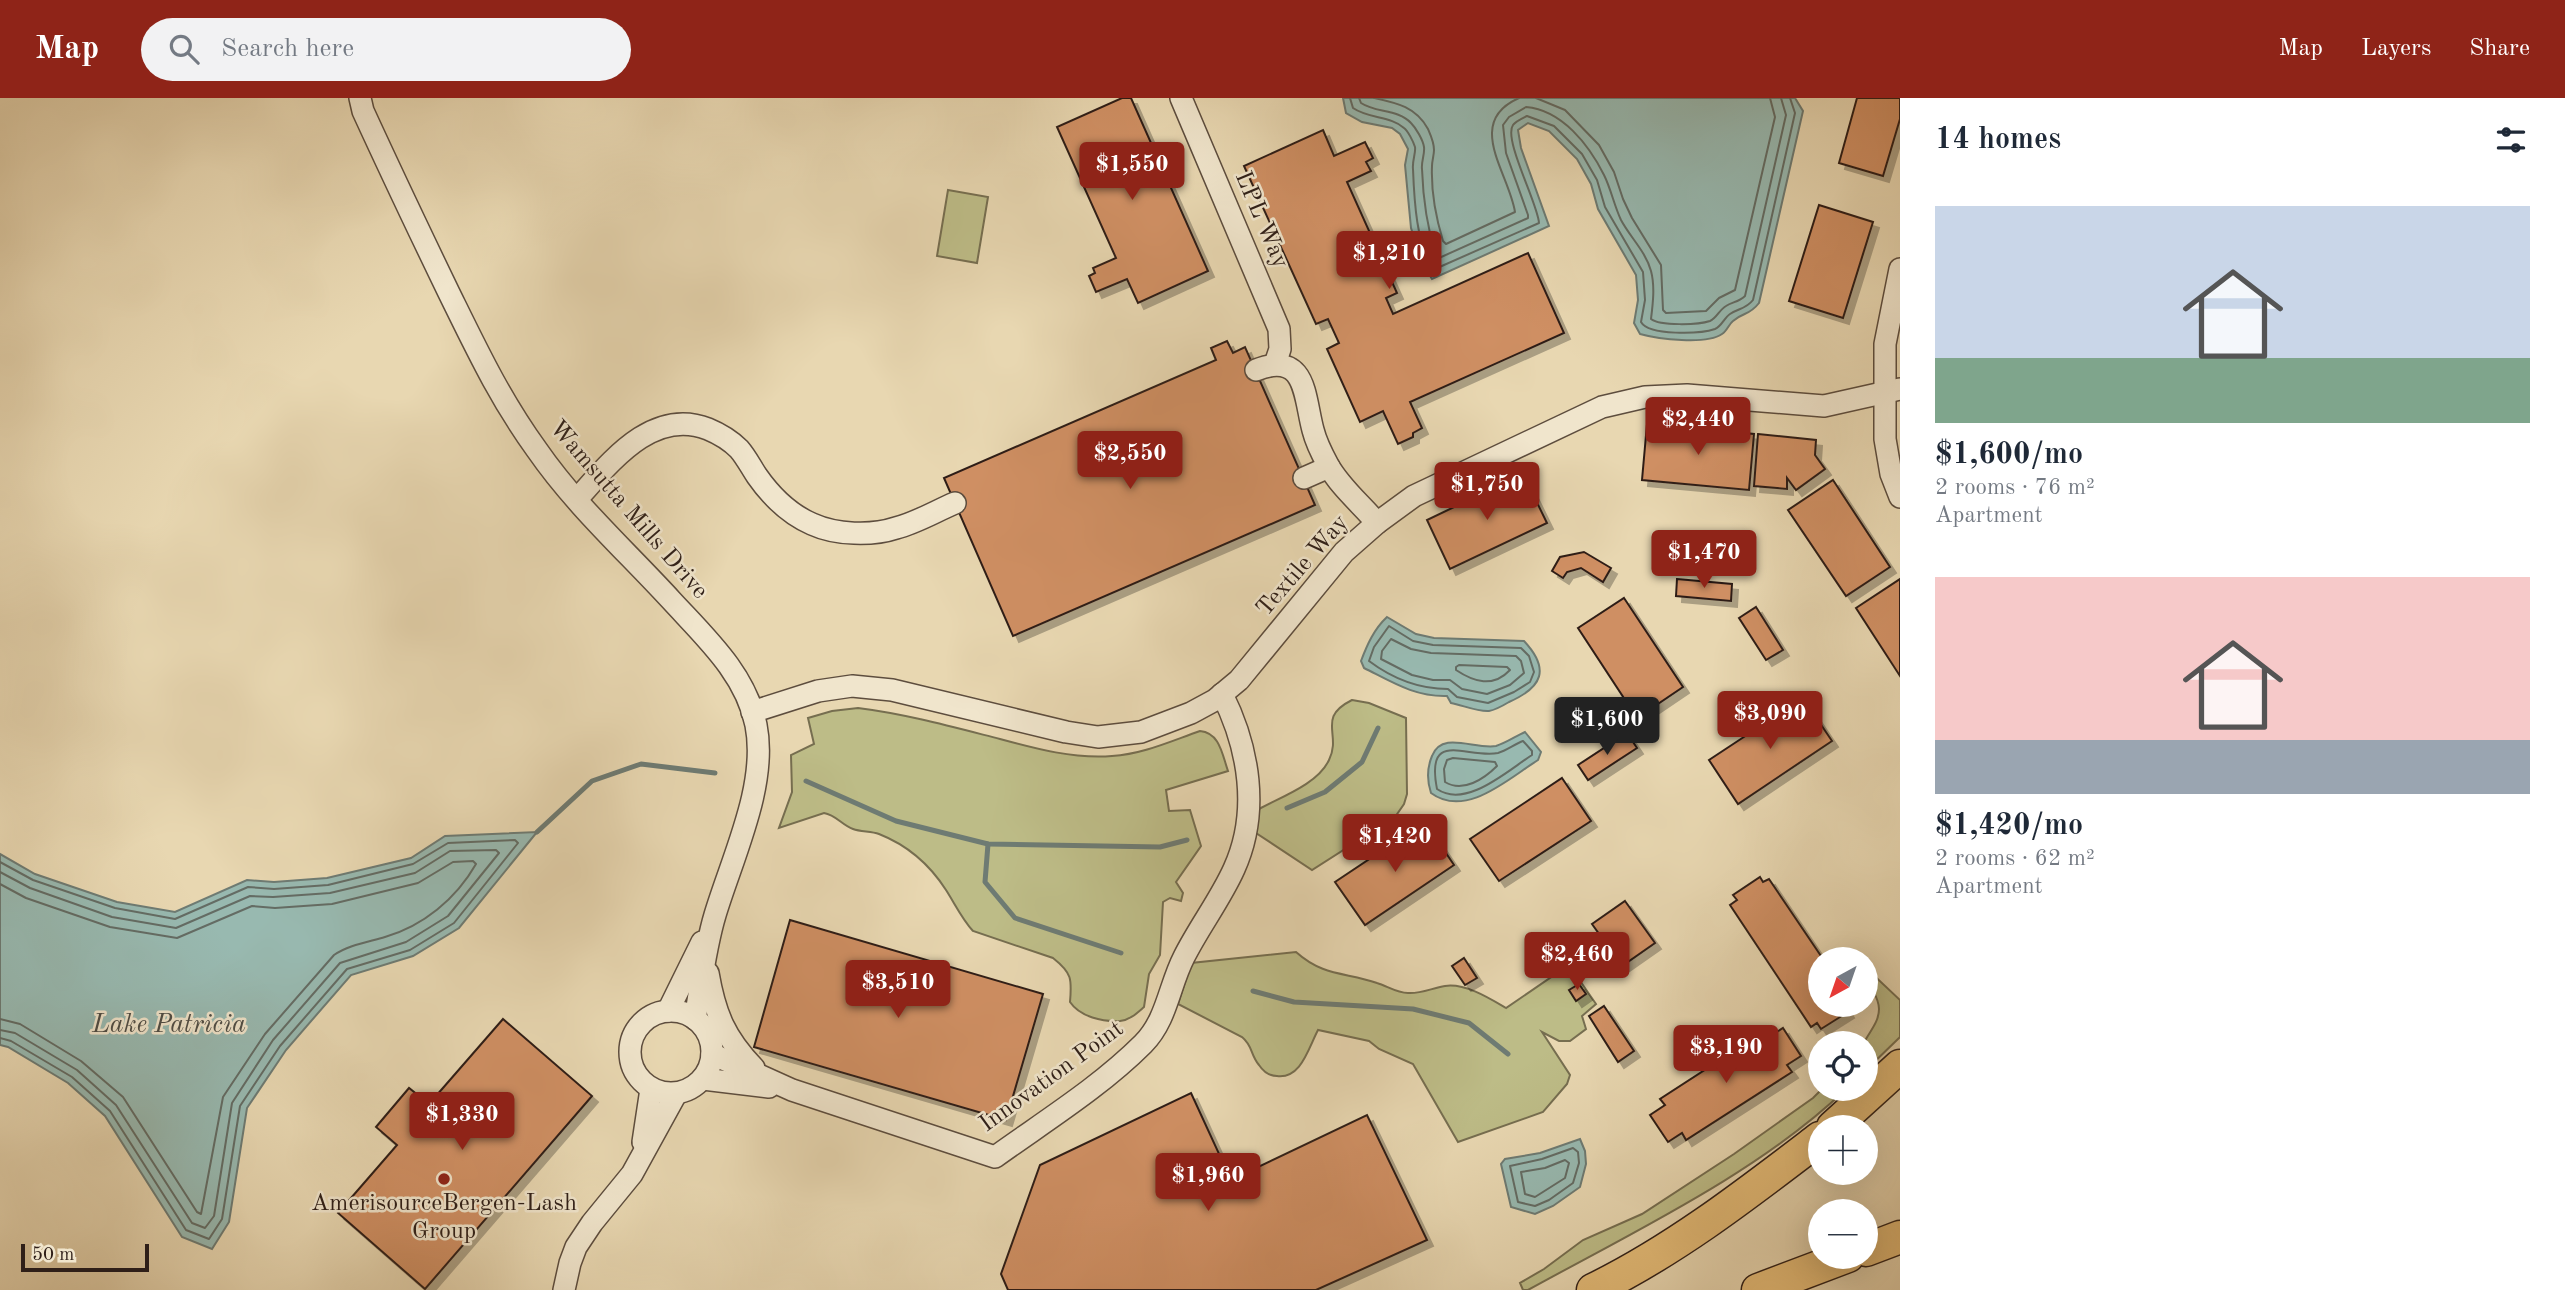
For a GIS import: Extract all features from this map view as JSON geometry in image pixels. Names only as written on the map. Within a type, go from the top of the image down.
[{"type":"highway","points":[[1846,1115],[1900,1066]]},
{"type":"highway","points":[[1593,1290],[1628,1273],[1702,1226],[1808,1147]]},
{"type":"highway","points":[[1878,1245],[1900,1237]]},
{"type":"highway","points":[[1758,1290],[1814,1269]]},
{"type":"street","name":"LPL Way","points":[[1181,98],[1279,329],[1280,349],[1265,367],[1290,369],[1301,381],[1306,391],[1313,431],[1329,467]]},
{"type":"street","name":"Wamsutta Mills Drive","points":[[359,102],[485,369],[537,452],[721,655],[745,692],[752,712]]},
{"type":"street","points":[[1900,269],[1885,344],[1893,390],[1885,439],[1891,474],[1900,497]]},
{"type":"street","name":"Textile Way","points":[[752,712],[818,691],[852,686],[892,690],[1066,732],[1098,737],[1124,735],[1164,725],[1191,713],[1239,680],[1344,552],[1414,496],[1602,407],[1645,397],[1687,395],[1824,406],[1893,390]]},
{"type":"street","points":[[577,499],[633,441],[661,427],[695,424],[723,436],[739,449],[759,479],[785,509],[814,525],[853,533],[895,529],[955,503]]},
{"type":"street","points":[[1304,478],[1329,467],[1377,523]]},
{"type":"street","name":"Innovation Point","points":[[712,1054],[792,1090],[995,1157],[1097,1083],[1144,1043],[1157,1027],[1184,957],[1234,869],[1246,830],[1249,798],[1246,762],[1241,741],[1222,694]]},
{"type":"street","points":[[668,1011],[713,918],[751,801],[759,746],[752,712]]},
{"type":"street","points":[[695,1019],[713,918]]},
{"type":"street","points":[[706,959],[720,1022],[734,1046],[763,1077]]},
{"type":"street","points":[[668,1011],[688,1014],[695,1019],[709,1034],[712,1054],[708,1072],[703,1079],[689,1090],[676,1094],[651,1089],[640,1081],[633,1069],[630,1055],[631,1041],[637,1028],[647,1018],[668,1011]]},
{"type":"street","name":"Innovation Point","points":[[703,1079],[792,1090]]},
{"type":"street","points":[[641,1154],[651,1089]]},
{"type":"street","points":[[564,1290],[576,1247],[632,1174],[676,1094]]},
{"type":"shaded area","points":[[948,190],[988,197],[977,263],[937,256]]},
{"type":"shaded area","points":[[1352,700],[1369,703],[1406,718],[1407,794],[1395,817],[1312,870],[1256,833],[1259,809],[1308,783],[1324,769],[1332,751],[1332,720],[1341,707]]},
{"type":"shaded area","points":[[858,708],[929,721],[1070,755],[1098,757],[1135,753],[1200,731],[1216,740],[1228,771],[1166,790],[1169,811],[1190,810],[1201,846],[1176,882],[1183,893],[1181,901],[1170,898],[1163,902],[1160,955],[1149,974],[1144,1007],[1130,1018],[1120,1021],[1106,1021],[1086,1015],[1070,1002],[1069,977],[1059,963],[1053,958],[973,931],[933,872],[908,850],[889,839],[876,833],[853,829],[824,813],[779,828],[792,792],[791,755],[814,744],[808,718],[832,711]]},
{"type":"shaded area","points":[[1296,952],[1326,970],[1381,984],[1400,992],[1422,992],[1445,986],[1461,987],[1477,992],[1506,1008],[1569,965],[1596,1004],[1582,1016],[1586,1029],[1570,1041],[1559,1041],[1542,1032],[1570,1075],[1567,1084],[1543,1112],[1458,1142],[1413,1064],[1379,1049],[1369,1041],[1318,1030],[1298,1068],[1285,1076],[1274,1076],[1261,1067],[1242,1037],[1178,1004],[1191,963]]},
{"type":"shaded area","points":[[1878,979],[1900,1000],[1900,1037],[1878,1058],[1878,1031],[1870,1031],[1879,1009]]},
{"type":"shaded area","points":[[1809,1101],[1832,1101],[1817,1115],[1808,1115],[1808,1122],[1735,1174],[1652,1223],[1528,1290],[1523,1290],[1520,1283],[1583,1240],[1642,1214]]},
{"type":"water","points":[[1343,98],[1795,98],[1803,111],[1759,303],[1733,321],[1724,333],[1715,337],[1682,340],[1640,334],[1634,323],[1638,300],[1636,275],[1598,209],[1591,184],[1577,159],[1549,131],[1528,123],[1518,130],[1521,148],[1549,226],[1432,279],[1422,263],[1411,228],[1405,165],[1408,149],[1400,134],[1392,128],[1362,122],[1346,113]]},
{"type":"water","points":[[1387,617],[1416,634],[1434,638],[1524,641],[1537,660],[1539,676],[1529,690],[1489,711],[1451,703],[1447,696],[1424,694],[1404,688],[1364,668],[1361,661],[1371,638]]},
{"type":"water","points":[[1525,732],[1541,752],[1538,760],[1501,785],[1473,799],[1458,801],[1444,800],[1431,793],[1429,765],[1437,748],[1443,744],[1451,742],[1496,746]]},
{"type":"water","name":"Lake Patricia","points":[[537,832],[459,928],[413,956],[351,975],[286,1050],[247,1108],[229,1222],[212,1249],[182,1237],[105,1116],[68,1083],[8,1047],[0,1045],[0,854],[35,874],[117,902],[175,912],[247,880],[274,882],[327,878],[411,858],[445,836]]},
{"type":"water","points":[[1580,1139],[1586,1164],[1580,1187],[1553,1206],[1535,1214],[1511,1207],[1501,1164],[1505,1159],[1540,1153]]},
{"type":"building","points":[[1122,98],[1131,98],[1208,271],[1138,303],[1127,279],[1096,292],[1089,276],[1095,273],[1093,268],[1116,258],[1057,127]]},
{"type":"building","points":[[1857,98],[1900,98],[1900,119],[1883,176],[1839,163]]},
{"type":"building","points":[[1323,130],[1334,156],[1365,142],[1373,158],[1366,162],[1371,171],[1347,182],[1397,293],[1386,298],[1393,314],[1528,253],[1564,333],[1410,402],[1422,428],[1413,433],[1413,437],[1398,444],[1383,411],[1360,422],[1327,349],[1339,343],[1328,319],[1316,324],[1244,166]]},
{"type":"building","points":[[1819,205],[1873,222],[1843,318],[1789,301]]},
{"type":"building","points":[[1227,341],[1233,353],[1245,347],[1315,505],[1013,636],[944,478],[1216,360],[1211,348]]},
{"type":"building","points":[[1647,424],[1754,434],[1749,490],[1642,480]]},
{"type":"building","points":[[1758,434],[1816,440],[1815,455],[1825,469],[1796,490],[1787,478],[1787,489],[1754,486]]},
{"type":"building","points":[[1523,474],[1547,523],[1450,569],[1427,520]]},
{"type":"building","points":[[1833,480],[1890,567],[1846,596],[1788,510]]},
{"type":"building","points":[[1584,552],[1611,568],[1603,582],[1581,568],[1567,572],[1563,578],[1552,571],[1560,557]]},
{"type":"building","points":[[1677,579],[1732,584],[1731,601],[1676,596]]},
{"type":"building","points":[[1900,579],[1900,676],[1856,608]]},
{"type":"building","points":[[1624,598],[1683,687],[1637,718],[1578,628]]},
{"type":"building","points":[[1756,607],[1783,650],[1766,660],[1739,618]]},
{"type":"building","points":[[1803,698],[1832,741],[1738,804],[1709,760]]},
{"type":"building","points":[[1627,733],[1637,748],[1588,780],[1578,765]]},
{"type":"building","points":[[1562,778],[1591,821],[1499,881],[1470,839]]},
{"type":"building","points":[[1425,822],[1454,865],[1365,925],[1335,882]]},
{"type":"building","points":[[1760,877],[1763,882],[1769,879],[1815,947],[1808,947],[1808,1017],[1840,1017],[1821,1029],[1817,1023],[1811,1027],[1730,905],[1737,900],[1733,895]]},
{"type":"building","points":[[1625,901],[1655,943],[1622,966],[1592,924]]},
{"type":"building","points":[[790,920],[1043,994],[1006,1120],[754,1047]]},
{"type":"building","points":[[1464,958],[1477,978],[1465,985],[1452,966]]},
{"type":"building","points":[[1579,984],[1586,994],[1576,1001],[1569,990]]},
{"type":"building","points":[[1604,1006],[1634,1051],[1618,1062],[1589,1016]]},
{"type":"building","name":"AmerisourceBergen-Lash Group","points":[[503,1019],[592,1096],[425,1289],[338,1213],[397,1145],[376,1127],[409,1088],[429,1104]]},
{"type":"building","points":[[1783,1028],[1801,1056],[1787,1065],[1792,1072],[1686,1140],[1682,1133],[1668,1142],[1650,1115],[1665,1105],[1660,1099],[1765,1031],[1769,1037]]},
{"type":"building","points":[[1191,1093],[1231,1180],[1367,1115],[1427,1240],[1316,1290],[1008,1290],[1001,1274],[1040,1165]]},
{"type":"waterway","points":[[1287,808],[1325,792],[1362,762],[1378,728]]},
{"type":"waterway","points":[[537,832],[592,781],[641,764],[715,773]]},
{"type":"waterway","points":[[806,781],[896,821],[988,844],[1160,847],[1187,840]]},
{"type":"waterway","points":[[988,844],[985,882],[1015,918],[1121,953]]},
{"type":"waterway","points":[[1253,991],[1294,1002],[1413,1009],[1469,1023],[1508,1054]]},
{"type":"place","name":"AmerisourceBergen-Lash Group","points":[[444,1179]]}]
